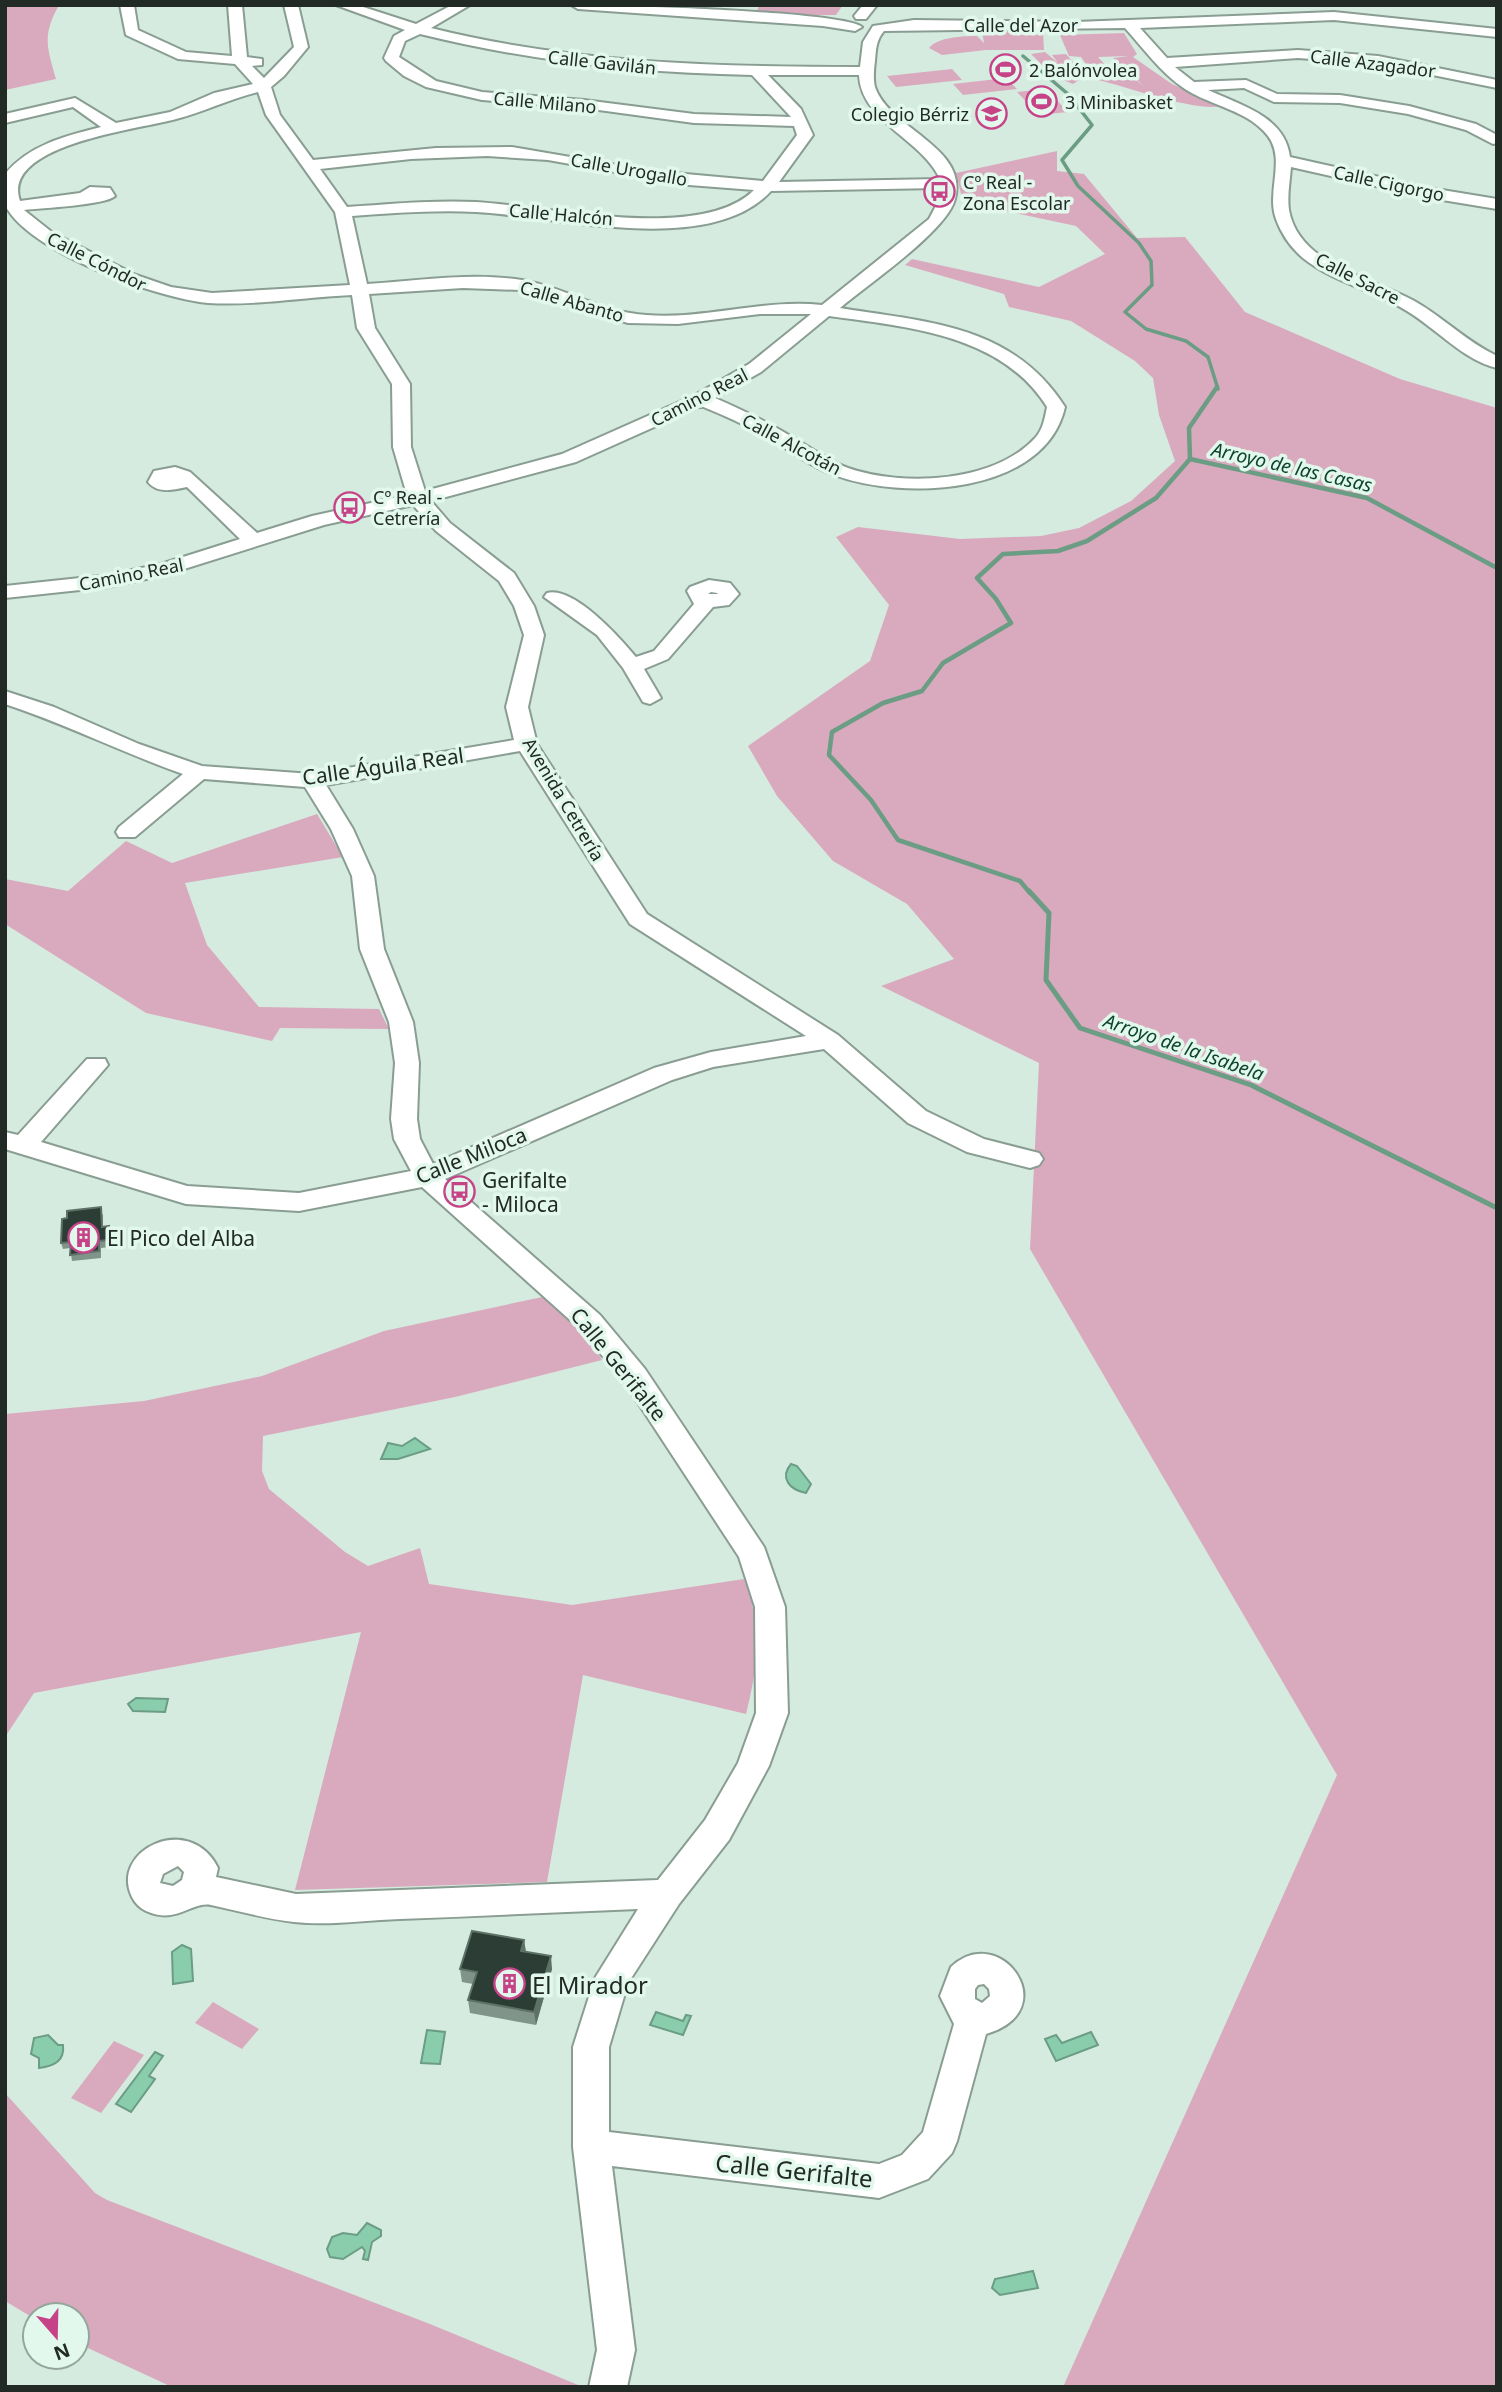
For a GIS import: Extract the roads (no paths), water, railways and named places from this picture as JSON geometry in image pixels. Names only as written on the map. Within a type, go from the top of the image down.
[{"type":"street","points":[[127,5],[130,30],[183,56],[240,62],[290,59]]},
{"type":"street","points":[[234,5],[240,62]]},
{"type":"street","points":[[263,85],[300,47],[291,5]]},
{"type":"street","name":"Calle Gavilán","points":[[343,5],[417,29],[495,48],[589,63],[757,72],[866,71]]},
{"type":"street","name":"Calle Milano","points":[[463,5],[399,39],[391,58],[405,73],[452,89],[492,98],[542,100],[663,116],[802,122]]},
{"type":"street","name":"Calle del Azor","points":[[578,5],[823,22],[1076,26],[1128,23]]},
{"type":"street","name":"Calle Azagador","points":[[1128,23],[1334,16],[1497,33]]},
{"type":"street","points":[[870,21],[866,71],[870,91],[876,101],[932,153],[943,168],[948,183]]},
{"type":"street","name":"Calle Sacre","points":[[1128,23],[1164,63],[1190,86],[1263,122],[1276,135],[1283,150],[1283,180],[1278,195],[1284,221],[1309,254],[1330,269],[1411,305],[1463,345],[1497,363]]},
{"type":"street","name":"Calle Azagador","points":[[1164,63],[1298,54],[1378,60],[1497,84]]},
{"type":"street","name":"Avenida Cetrería","points":[[240,62],[263,85],[273,116],[343,212],[350,234],[366,328],[401,384],[402,447],[418,499],[432,518],[507,577],[524,606],[534,635],[517,706],[526,744],[638,919],[829,1040],[917,1117],[976,1146],[1030,1159]]},
{"type":"street","points":[[757,72],[802,122],[805,135],[768,185]]},
{"type":"street","points":[[1190,86],[1246,84],[1273,98],[1339,99],[1409,110],[1471,127],[1493,139]]},
{"type":"street","name":"Calle Cóndor","points":[[263,85],[227,94],[171,116],[69,139],[25,159],[11,173],[6,188],[13,207],[28,225],[38,231],[156,291],[212,298],[358,289]]},
{"type":"street","points":[[5,119],[75,102],[114,129]]},
{"type":"street","name":"Calle Urogallo","points":[[311,165],[372,158],[509,152],[555,155],[651,176],[768,185],[876,187],[948,183]]},
{"type":"street","name":"Calle Cigorgo","points":[[1282,160],[1424,192],[1497,204]]},
{"type":"street","name":"Camino Real","points":[[5,592],[120,579],[176,566],[367,509],[462,489],[569,458],[701,399],[755,368],[935,222],[948,202],[948,183]]},
{"type":"street","name":"Calle Halcón","points":[[343,212],[473,207],[674,223],[734,211],[747,205],[768,185]]},
{"type":"street","name":"Calle Cóndor","points":[[13,207],[85,197]]},
{"type":"street","name":"Calle Abanto","points":[[358,289],[463,283],[520,285],[628,318],[653,320],[779,308],[828,310]]},
{"type":"street","name":"Calle Alcotán","points":[[701,399],[770,432],[838,471],[867,480],[906,482],[984,474],[1019,459],[1041,443],[1053,424],[1056,407],[1039,380],[1023,366],[986,346],[926,327],[828,310]]},
{"type":"street","points":[[367,509],[397,489],[410,474],[445,488],[462,489]]},
{"type":"street","points":[[182,481],[192,482],[254,541]]},
{"type":"street","points":[[367,509],[395,510],[432,518],[445,501],[462,489]]},
{"type":"street","points":[[507,577],[554,597],[604,631],[632,666],[650,698]]},
{"type":"street","points":[[524,606],[554,597]]},
{"type":"street","points":[[632,666],[661,655],[706,601]]},
{"type":"street","name":"Calle Águila Real","points":[[5,697],[47,711],[131,749],[198,772],[312,781],[526,744]]},
{"type":"street","points":[[127,832],[198,772]]},
{"type":"street","name":"Calle Gerifalte","points":[[312,781],[342,829],[363,876],[372,949],[401,1022],[407,1063],[404,1119],[407,1139],[427,1177],[590,1322],[642,1387],[753,1555],[770,1607],[772,1713],[753,1766],[717,1830],[667,1894],[612,1978],[591,2047],[591,2147],[617,2350],[608,2387]]},
{"type":"street","name":"Calle Miloca","points":[[96,1065],[15,1143],[186,1195],[299,1202],[427,1177],[663,1074],[711,1060],[829,1040]]},
{"type":"street","points":[[197,1888],[296,1908],[667,1894]]},
{"type":"street","name":"Calle Gerifalte","points":[[591,2147],[878,2181],[915,2167],[939,2141],[974,2016]]},
{"type":"waterway","name":"Arroyo de la Isabela","points":[[1023,56],[1068,94],[1092,125],[1062,160],[1078,186],[1139,243],[1151,261],[1152,285],[1125,312],[1146,329],[1186,341],[1208,357],[1218,389]]},
{"type":"waterway","name":"Arroyo de la Isabela","points":[[1190,459],[1189,428],[1217,387]]},
{"type":"waterway","name":"Arroyo de la Isabela","points":[[1030,893],[1020,881],[898,840],[871,800],[829,755],[832,732],[883,703],[922,691],[943,663],[1011,623],[996,599],[977,578],[1003,554],[1058,551],[1087,541],[1156,498],[1190,459]]},
{"type":"waterway","name":"Arroyo de las Casas","points":[[1190,459],[1367,498],[1497,568]]},
{"type":"waterway","name":"Arroyo de la Isabela","points":[[1029,891],[1049,913],[1046,980],[1080,1028],[1251,1085],[1497,1208]]},
{"type":"place","name":"2 Balónvolea","points":[[1006,70]]},
{"type":"place","name":"3 Minibasket","points":[[1042,102]]},
{"type":"place","name":"Colegio Bérriz","points":[[992,114]]},
{"type":"place","name":"Cº Real - Zona Escolar","points":[[940,192]]},
{"type":"place","name":"Cº Real - Cetrería","points":[[350,507]]},
{"type":"place","name":"Gerifalte - Miloca","points":[[459,1192]]},
{"type":"place","name":"El Pico del Alba","points":[[84,1238]]},
{"type":"place","name":"El Mirador","points":[[509,1984]]}]
